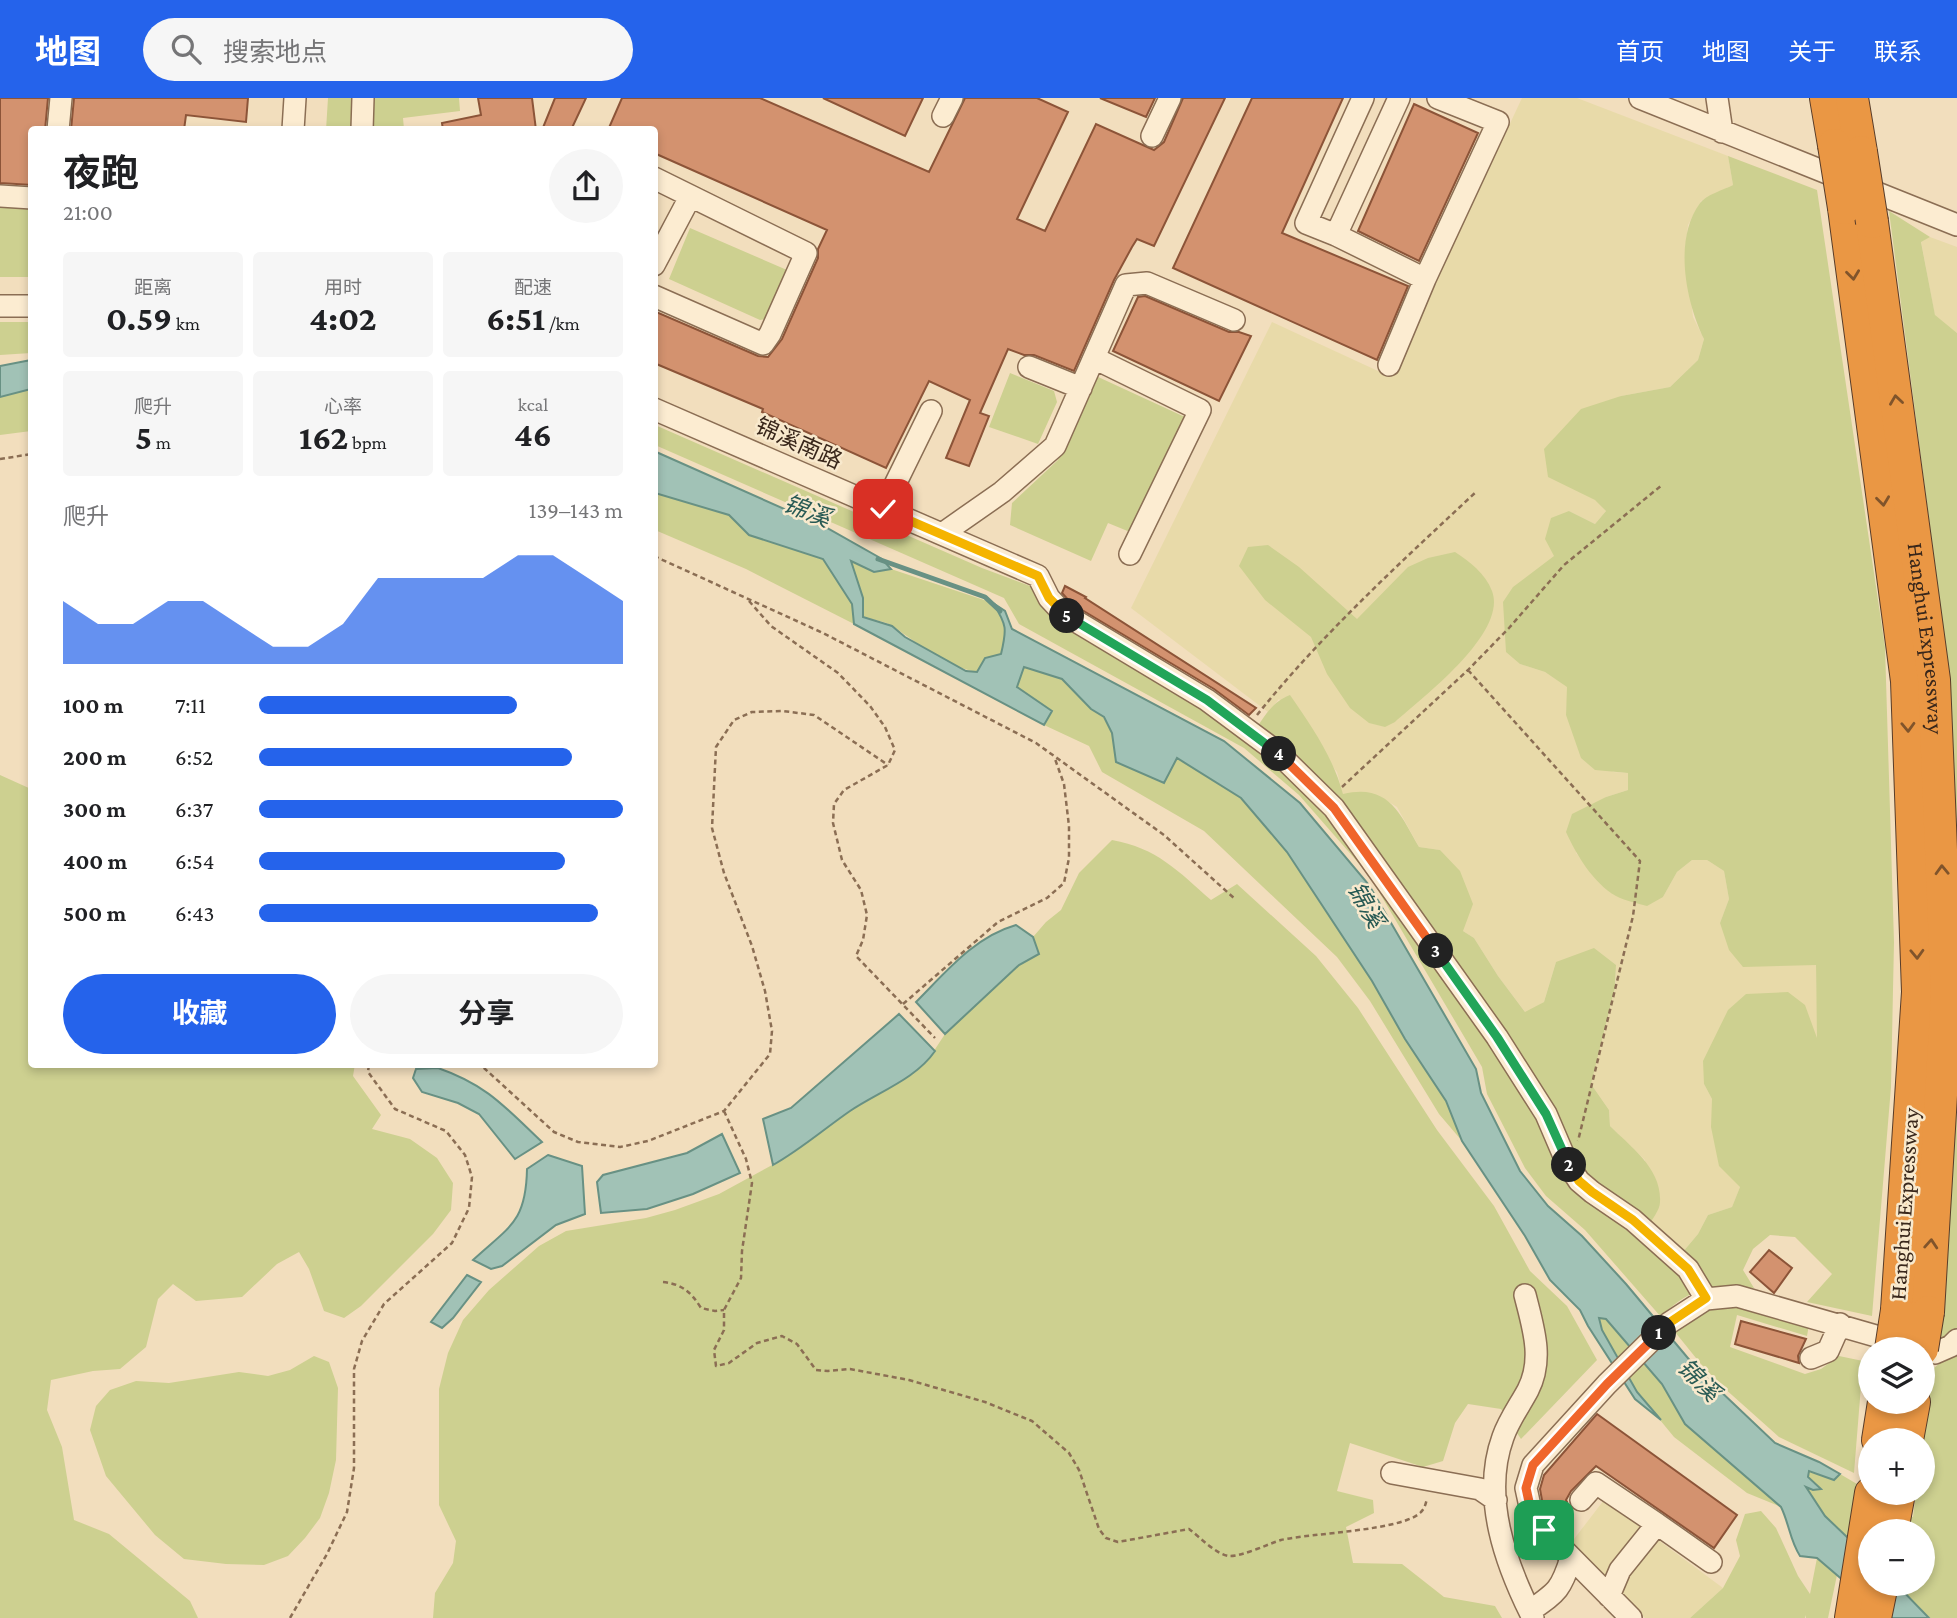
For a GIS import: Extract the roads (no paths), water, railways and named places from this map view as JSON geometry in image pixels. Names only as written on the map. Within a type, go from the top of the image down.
[{"type":"highway","name":"Hanghui Expressway","points":[[1826,98],[1848,148],[1872,222],[1934,680],[1947,995],[1928,1312],[1924,1337]]},
{"type":"highway","name":"Hanghui Expressway","points":[[1852,98],[1844,208],[1907,681],[1918,992],[1897,1310],[1893,1337]]},
{"type":"highway","points":[[1852,1618],[1869,1505]]},
{"type":"highway","points":[[1875,1618],[1880,1596]]},
{"type":"street","points":[[58,126],[61,98]]},
{"type":"street","points":[[293,126],[295,98]]},
{"type":"street","points":[[362,126],[363,98]]},
{"type":"street","points":[[1152,136],[1170,98]]},
{"type":"street","points":[[1363,98],[1306,223],[1425,279]]},
{"type":"street","points":[[1336,235],[1399,98]]},
{"type":"street","points":[[1389,365],[1425,279],[1498,122],[1438,98]]},
{"type":"street","points":[[1640,98],[1957,225]]},
{"type":"street","points":[[1717,98],[1722,132]]},
{"type":"street","points":[[658,180],[806,253],[764,344],[658,298]]},
{"type":"street","points":[[0,196],[28,198]]},
{"type":"street","points":[[658,257],[690,197]]},
{"type":"street","points":[[942,534],[1002,492],[1055,446],[1126,285],[1147,283],[1234,320]]},
{"type":"street","points":[[0,306],[28,306]]},
{"type":"street","points":[[1094,359],[1200,410],[1130,554]]},
{"type":"street","points":[[1029,368],[1081,388]]},
{"type":"street","name":"锦溪南路","points":[[658,411],[1038,576],[1049,598],[1063,614],[1207,700],[1277,752],[1326,801],[1497,1037],[1546,1114],[1567,1163],[1579,1181],[1633,1220],[1688,1269],[1706,1298]]},
{"type":"street","points":[[883,509],[931,411]]},
{"type":"street","points":[[1525,1295],[1537,1345],[1536,1364],[1530,1387],[1502,1438],[1498,1457],[1496,1500],[1498,1531],[1516,1583],[1532,1614],[1557,1592],[1571,1558]]},
{"type":"street","points":[[1631,1618],[1544,1530],[1531,1511],[1526,1488],[1533,1465],[1607,1384],[1669,1323],[1706,1298],[1737,1296],[1935,1353],[1951,1346],[1957,1340]]},
{"type":"street","points":[[1811,1358],[1828,1350],[1840,1324]]},
{"type":"street","points":[[1392,1473],[1480,1489],[1496,1500]]},
{"type":"street","points":[[1580,1500],[1596,1483],[1711,1562]]},
{"type":"street","points":[[1609,1596],[1620,1570],[1657,1524]]},
{"type":"water","points":[[28,361],[28,390],[0,397],[0,366]]},
{"type":"water","points":[[658,453],[827,528],[882,559],[891,569],[874,572],[851,561],[863,598],[863,617],[892,626],[905,637],[966,671],[977,672],[985,658],[1001,654],[1004,627],[993,603],[1005,611],[1012,629],[1224,741],[1300,803],[1369,885],[1476,1069],[1481,1093],[1520,1171],[1548,1206],[1582,1236],[1626,1284],[1697,1369],[1775,1443],[1840,1474],[1834,1480],[1809,1471],[1808,1477],[1821,1489],[1806,1487],[1825,1516],[1858,1548],[1858,1593],[1817,1558],[1800,1556],[1781,1507],[1685,1424],[1662,1384],[1606,1319],[1599,1318],[1602,1330],[1637,1392],[1661,1420],[1635,1399],[1580,1310],[1550,1280],[1525,1236],[1462,1141],[1446,1101],[1405,1039],[1372,981],[1287,852],[1241,798],[1177,758],[1164,783],[1116,762],[1112,733],[1104,717],[1091,709],[1062,679],[1024,667],[1017,687],[1052,711],[1044,725],[854,624],[852,604],[823,559],[749,535],[729,515],[658,494]]},
{"type":"water","points":[[1016,925],[1033,937],[1039,954],[1019,965],[945,1034],[916,1002],[974,947]]},
{"type":"water","points":[[899,1014],[935,1051],[927,1061],[918,1070],[850,1111],[773,1165],[763,1119],[791,1108]]},
{"type":"water","points":[[438,1068],[483,1090],[542,1142],[515,1159],[479,1114],[458,1103],[422,1092],[413,1078],[416,1069]]},
{"type":"water","points":[[722,1134],[740,1173],[693,1194],[647,1209],[601,1213],[597,1182],[603,1175],[687,1153]]},
{"type":"water","points":[[548,1155],[582,1166],[585,1214],[556,1225],[502,1266],[491,1269],[473,1260],[514,1222],[523,1201],[527,1169]]},
{"type":"water","points":[[467,1275],[481,1282],[442,1328],[431,1322]]},
{"type":"water","points":[[1861,1596],[1908,1596],[1929,1618],[1887,1618]]},
{"type":"waterway","name":"锦溪","points":[[878,559],[985,597],[1000,611]]}]
